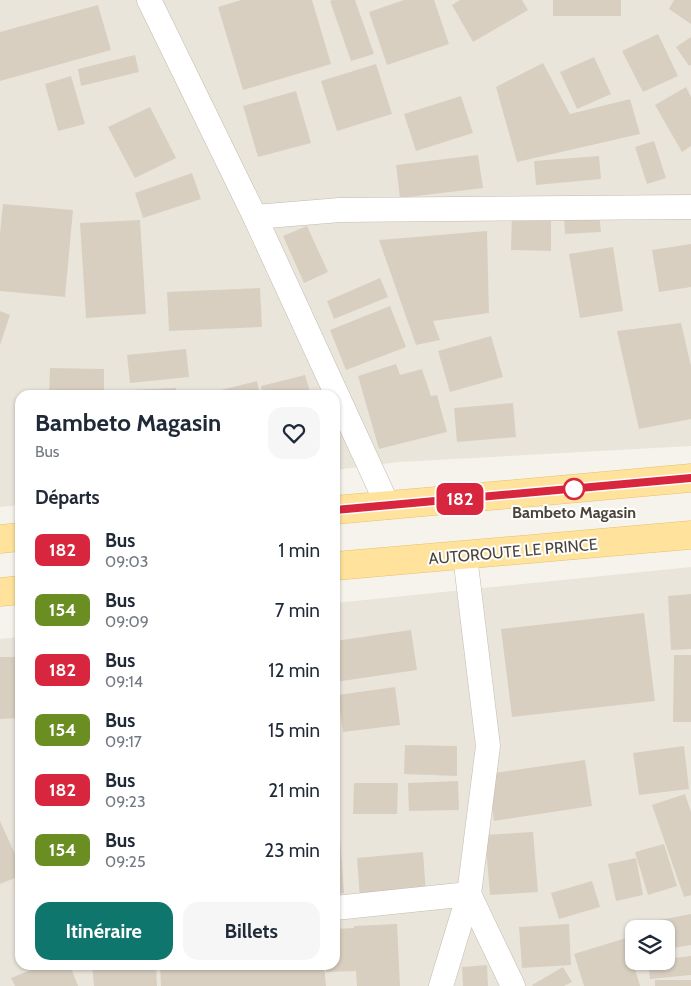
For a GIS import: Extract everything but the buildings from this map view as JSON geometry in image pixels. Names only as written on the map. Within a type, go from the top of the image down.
[{"type":"main road","points":[[340,510],[691,478]]},
{"type":"main road","name":"AUTOROUTE LE PRINCE","points":[[340,566],[691,535]]},
{"type":"main road","points":[[0,539],[15,538]]},
{"type":"main road","points":[[0,592],[15,590]]},
{"type":"street","points":[[149,0],[255,217],[335,390]]},
{"type":"street","points":[[255,217],[340,210],[691,207]]},
{"type":"street","points":[[340,402],[388,506]]},
{"type":"street","points":[[441,986],[469,894],[488,746],[465,556]]},
{"type":"street","points":[[340,907],[469,894]]},
{"type":"street","points":[[469,894],[513,986]]},
{"type":"shaded area","points":[[0,0],[691,0],[691,446],[399,462],[340,469],[340,390],[15,390],[15,506],[0,507]]},
{"type":"shaded area","points":[[691,567],[691,986],[0,986],[0,639],[15,638],[15,970],[340,970],[340,602]]},
{"type":"bus line","name":"182","points":[[340,510],[691,478]]},
{"type":"place","name":"Bambeto Magasin","points":[[574,489]]}]
